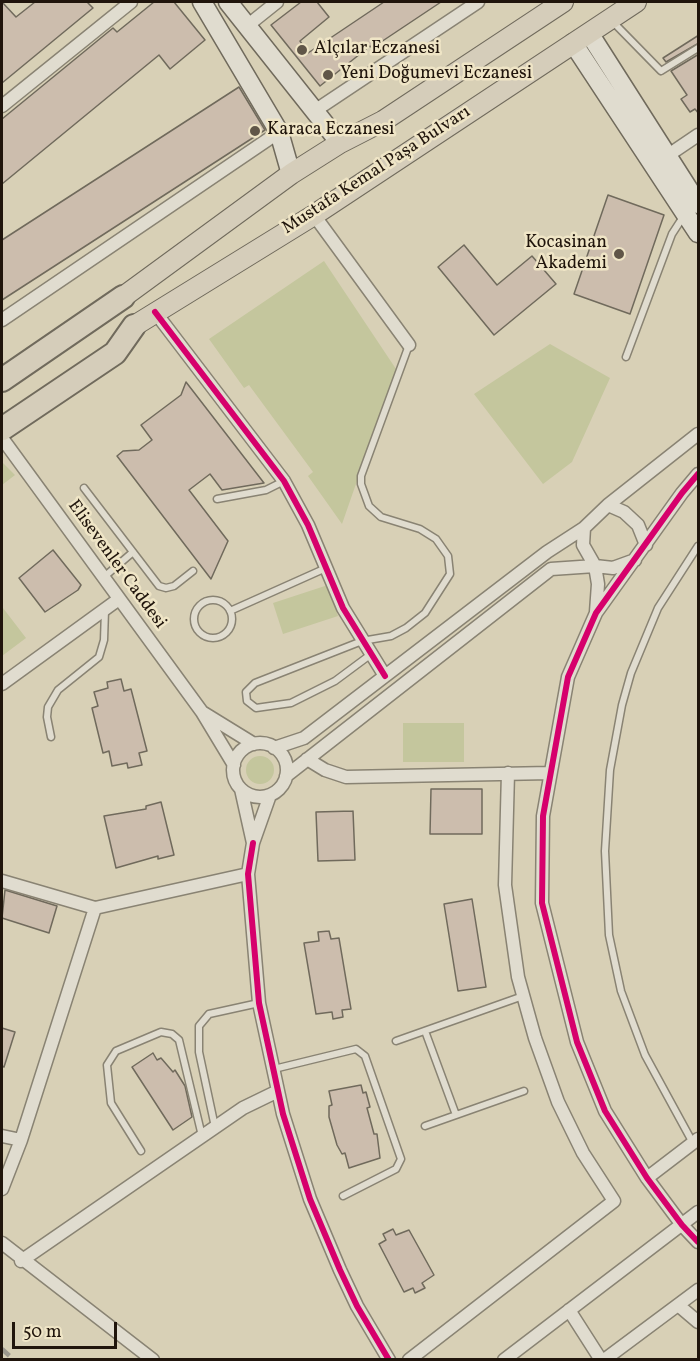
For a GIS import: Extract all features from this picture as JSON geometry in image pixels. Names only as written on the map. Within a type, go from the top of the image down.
[{"type":"highway","points":[[2,380],[123,297]]},
{"type":"highway","points":[[2,362],[91,303],[123,297]]},
{"type":"highway","points":[[2,412],[125,332]]},
{"type":"highway","points":[[2,429],[115,353],[125,332]]},
{"type":"main road","points":[[123,297],[291,174],[340,142],[383,121],[563,2]]},
{"type":"main road","name":"Mustafa Kemal Paşa Bulvarı","points":[[125,332],[314,214],[636,2]]},
{"type":"street","points":[[2,106],[131,2]]},
{"type":"street","points":[[202,2],[279,132],[291,174]]},
{"type":"street","points":[[228,2],[340,142]]},
{"type":"street","points":[[247,26],[277,2]]},
{"type":"street","points":[[316,110],[478,2]]},
{"type":"street","points":[[581,38],[667,156],[692,209],[699,233]]},
{"type":"street","points":[[581,38],[692,209]]},
{"type":"street","points":[[2,320],[279,132]]},
{"type":"street","points":[[667,156],[699,135]]},
{"type":"street","points":[[314,214],[409,345]]},
{"type":"street","points":[[155,312],[284,481],[303,516],[343,608],[385,676]]},
{"type":"street","points":[[274,748],[304,738],[547,552],[584,528],[608,505],[699,434]]},
{"type":"street","name":"Elisevenler Caddesi","points":[[2,438],[202,712],[234,765]]},
{"type":"street","points":[[699,474],[596,613],[568,677],[543,816],[542,903],[578,1042],[605,1111],[647,1178],[682,1225],[699,1242]]},
{"type":"street","points":[[608,505],[624,512],[638,525],[646,544]]},
{"type":"street","points":[[584,528],[583,545],[595,566],[598,584],[596,613]]},
{"type":"street","points":[[286,776],[551,569],[595,566],[613,568],[636,560]]},
{"type":"street","points":[[2,684],[119,599]]},
{"type":"street","points":[[202,712],[254,744]]},
{"type":"street","points":[[253,843],[241,789],[234,778],[234,765],[239,753],[254,744],[263,743],[274,748],[284,758],[286,776],[283,784],[270,795],[253,843],[248,874],[259,1003],[278,1091],[310,1199],[349,1288],[389,1359]]},
{"type":"street","points":[[307,759],[325,770],[346,777],[550,772]]},
{"type":"street","points":[[409,1359],[614,1201],[583,1153],[558,1102],[523,996],[506,903],[504,849],[508,773]]},
{"type":"street","points":[[241,789],[252,796],[270,795]]},
{"type":"street","points":[[2,881],[95,908],[248,874]]},
{"type":"street","points":[[2,1189],[21,1140],[95,908]]},
{"type":"street","points":[[21,1261],[243,1108],[278,1091]]},
{"type":"street","points":[[2,1136],[21,1140]]},
{"type":"street","points":[[647,1178],[696,1141]]},
{"type":"street","points":[[504,1359],[699,1212]]},
{"type":"street","points":[[2,1243],[21,1261],[153,1359]]},
{"type":"street","points":[[569,1310],[603,1359],[699,1290]]},
{"type":"street","points":[[678,1305],[699,1322]]},
{"type":"lane","points":[[610,18],[661,71],[699,48]]},
{"type":"lane","points":[[626,357],[672,234],[692,209]]},
{"type":"lane","points":[[370,655],[335,681],[291,703],[256,708],[247,701],[246,692],[251,685],[362,642],[391,636],[416,621],[425,613],[450,574],[448,556],[436,539],[420,529],[381,517],[369,506],[361,484],[361,476],[409,345]]},
{"type":"lane","points":[[217,499],[266,490],[284,481]]},
{"type":"lane","points":[[84,488],[162,587],[174,586],[193,571]]},
{"type":"lane","points":[[696,1141],[645,1054],[621,992],[609,935],[605,851],[609,770],[622,705],[658,608],[699,546]]},
{"type":"lane","points":[[103,577],[133,552]]},
{"type":"lane","points":[[230,610],[326,568]]},
{"type":"lane","points":[[219,601],[230,610],[232,623],[220,637],[207,637],[197,630],[194,617],[204,602],[219,601]]},
{"type":"lane","points":[[51,737],[47,717],[48,707],[58,690],[99,657],[104,640],[105,609]]},
{"type":"lane","points":[[396,1041],[523,996]]},
{"type":"lane","points":[[215,1127],[199,1052],[200,1026],[209,1014],[259,1003]]},
{"type":"lane","points":[[425,1031],[456,1115]]},
{"type":"lane","points":[[141,1151],[111,1103],[106,1065],[116,1052],[162,1032],[172,1034],[180,1040],[202,1136]]},
{"type":"lane","points":[[273,1069],[356,1049],[365,1056],[401,1155],[401,1163],[396,1169],[343,1196]]},
{"type":"lane","points":[[425,1126],[524,1091]]},
{"type":"green space","points":[[324,261],[396,369],[342,524],[308,476],[313,472],[249,385],[244,388],[209,339]]},
{"type":"green space","points":[[550,344],[610,378],[572,462],[543,484],[474,394]]},
{"type":"green space","points":[[2,462],[15,475],[2,485]]},
{"type":"green space","points":[[328,585],[338,616],[283,634],[273,603]]},
{"type":"green space","points":[[2,609],[26,638],[2,656]]},
{"type":"green space","points":[[403,723],[464,723],[464,762],[403,762]]},
{"type":"green space","points":[[260,756],[270,760],[274,770],[270,780],[260,784],[250,780],[246,770],[250,760]]},
{"type":"building","points":[[2,2],[16,17],[35,2],[87,2],[93,8],[2,83]]},
{"type":"building","points":[[154,2],[174,2],[205,40],[170,69],[159,55],[2,184],[2,119],[113,28],[117,32]]},
{"type":"building","points":[[301,2],[317,2],[329,17],[300,41],[308,53],[384,2],[441,2],[372,48],[370,46],[320,86],[271,25]]},
{"type":"building","points":[[699,35],[699,43],[666,62],[663,58]]},
{"type":"building","points":[[699,54],[699,114],[695,109],[690,112],[681,99],[687,95],[671,71]]},
{"type":"building","points":[[239,87],[265,130],[2,300],[2,240]]},
{"type":"building","name":"Kocasinan Akademi","points":[[608,195],[664,215],[630,314],[574,294]]},
{"type":"building","points":[[464,245],[497,285],[532,256],[556,284],[494,335],[438,267]]},
{"type":"building","points":[[186,382],[264,483],[222,490],[210,474],[189,490],[228,541],[211,579],[117,456],[123,451],[139,450],[152,440],[141,425],[181,395]]},
{"type":"building","points":[[53,550],[81,585],[78,590],[45,612],[19,578]]},
{"type":"building","points":[[121,679],[124,691],[131,689],[147,751],[139,753],[142,765],[128,768],[127,763],[112,766],[109,751],[103,753],[92,708],[98,706],[94,692],[108,688],[107,682]]},
{"type":"building","points":[[431,789],[482,789],[482,834],[430,834]]},
{"type":"building","points":[[161,802],[174,855],[158,859],[158,856],[116,868],[104,816],[146,809],[146,806]]},
{"type":"building","points":[[353,811],[355,860],[318,861],[316,812]]},
{"type":"building","points":[[5,890],[57,906],[49,933],[2,918]]},
{"type":"building","points":[[472,899],[486,987],[458,991],[444,904]]},
{"type":"building","points":[[329,931],[331,939],[339,938],[351,1009],[342,1010],[343,1017],[333,1019],[332,1012],[316,1014],[304,943],[319,941],[318,932]]},
{"type":"building","points":[[2,1028],[15,1032],[4,1067],[2,1066]]},
{"type":"building","points":[[153,1053],[157,1060],[161,1058],[173,1072],[175,1070],[185,1086],[192,1117],[173,1130],[132,1067]]},
{"type":"building","points":[[361,1085],[363,1093],[366,1092],[370,1107],[367,1108],[374,1134],[377,1134],[380,1158],[349,1168],[345,1153],[342,1154],[337,1145],[329,1117],[329,1106],[332,1105],[329,1091]]},
{"type":"building","points":[[393,1229],[396,1235],[409,1230],[434,1275],[422,1283],[425,1288],[415,1293],[413,1288],[404,1292],[379,1244],[386,1240],[383,1234]]},
{"type":"railway","points":[[2,1349],[14,1360]]},
{"type":"cycle path","points":[[155,312],[284,481],[308,525],[343,608],[385,676]]},
{"type":"cycle path","points":[[698,474],[596,613],[568,677],[543,816],[542,903],[577,1042],[605,1111],[647,1178],[682,1225],[698,1242]]},
{"type":"cycle path","points":[[253,843],[248,874],[259,1003],[283,1114],[310,1199],[340,1270],[357,1306],[389,1360]]},
{"type":"place","name":"Alçılar Eczanesi","points":[[302,50]]},
{"type":"place","name":"Yeni Doğumevi Eczanesi","points":[[328,75]]},
{"type":"place","name":"Karaca Eczanesi","points":[[255,131]]},
{"type":"place","name":"Kocasinan Akademi","points":[[619,254]]}]
